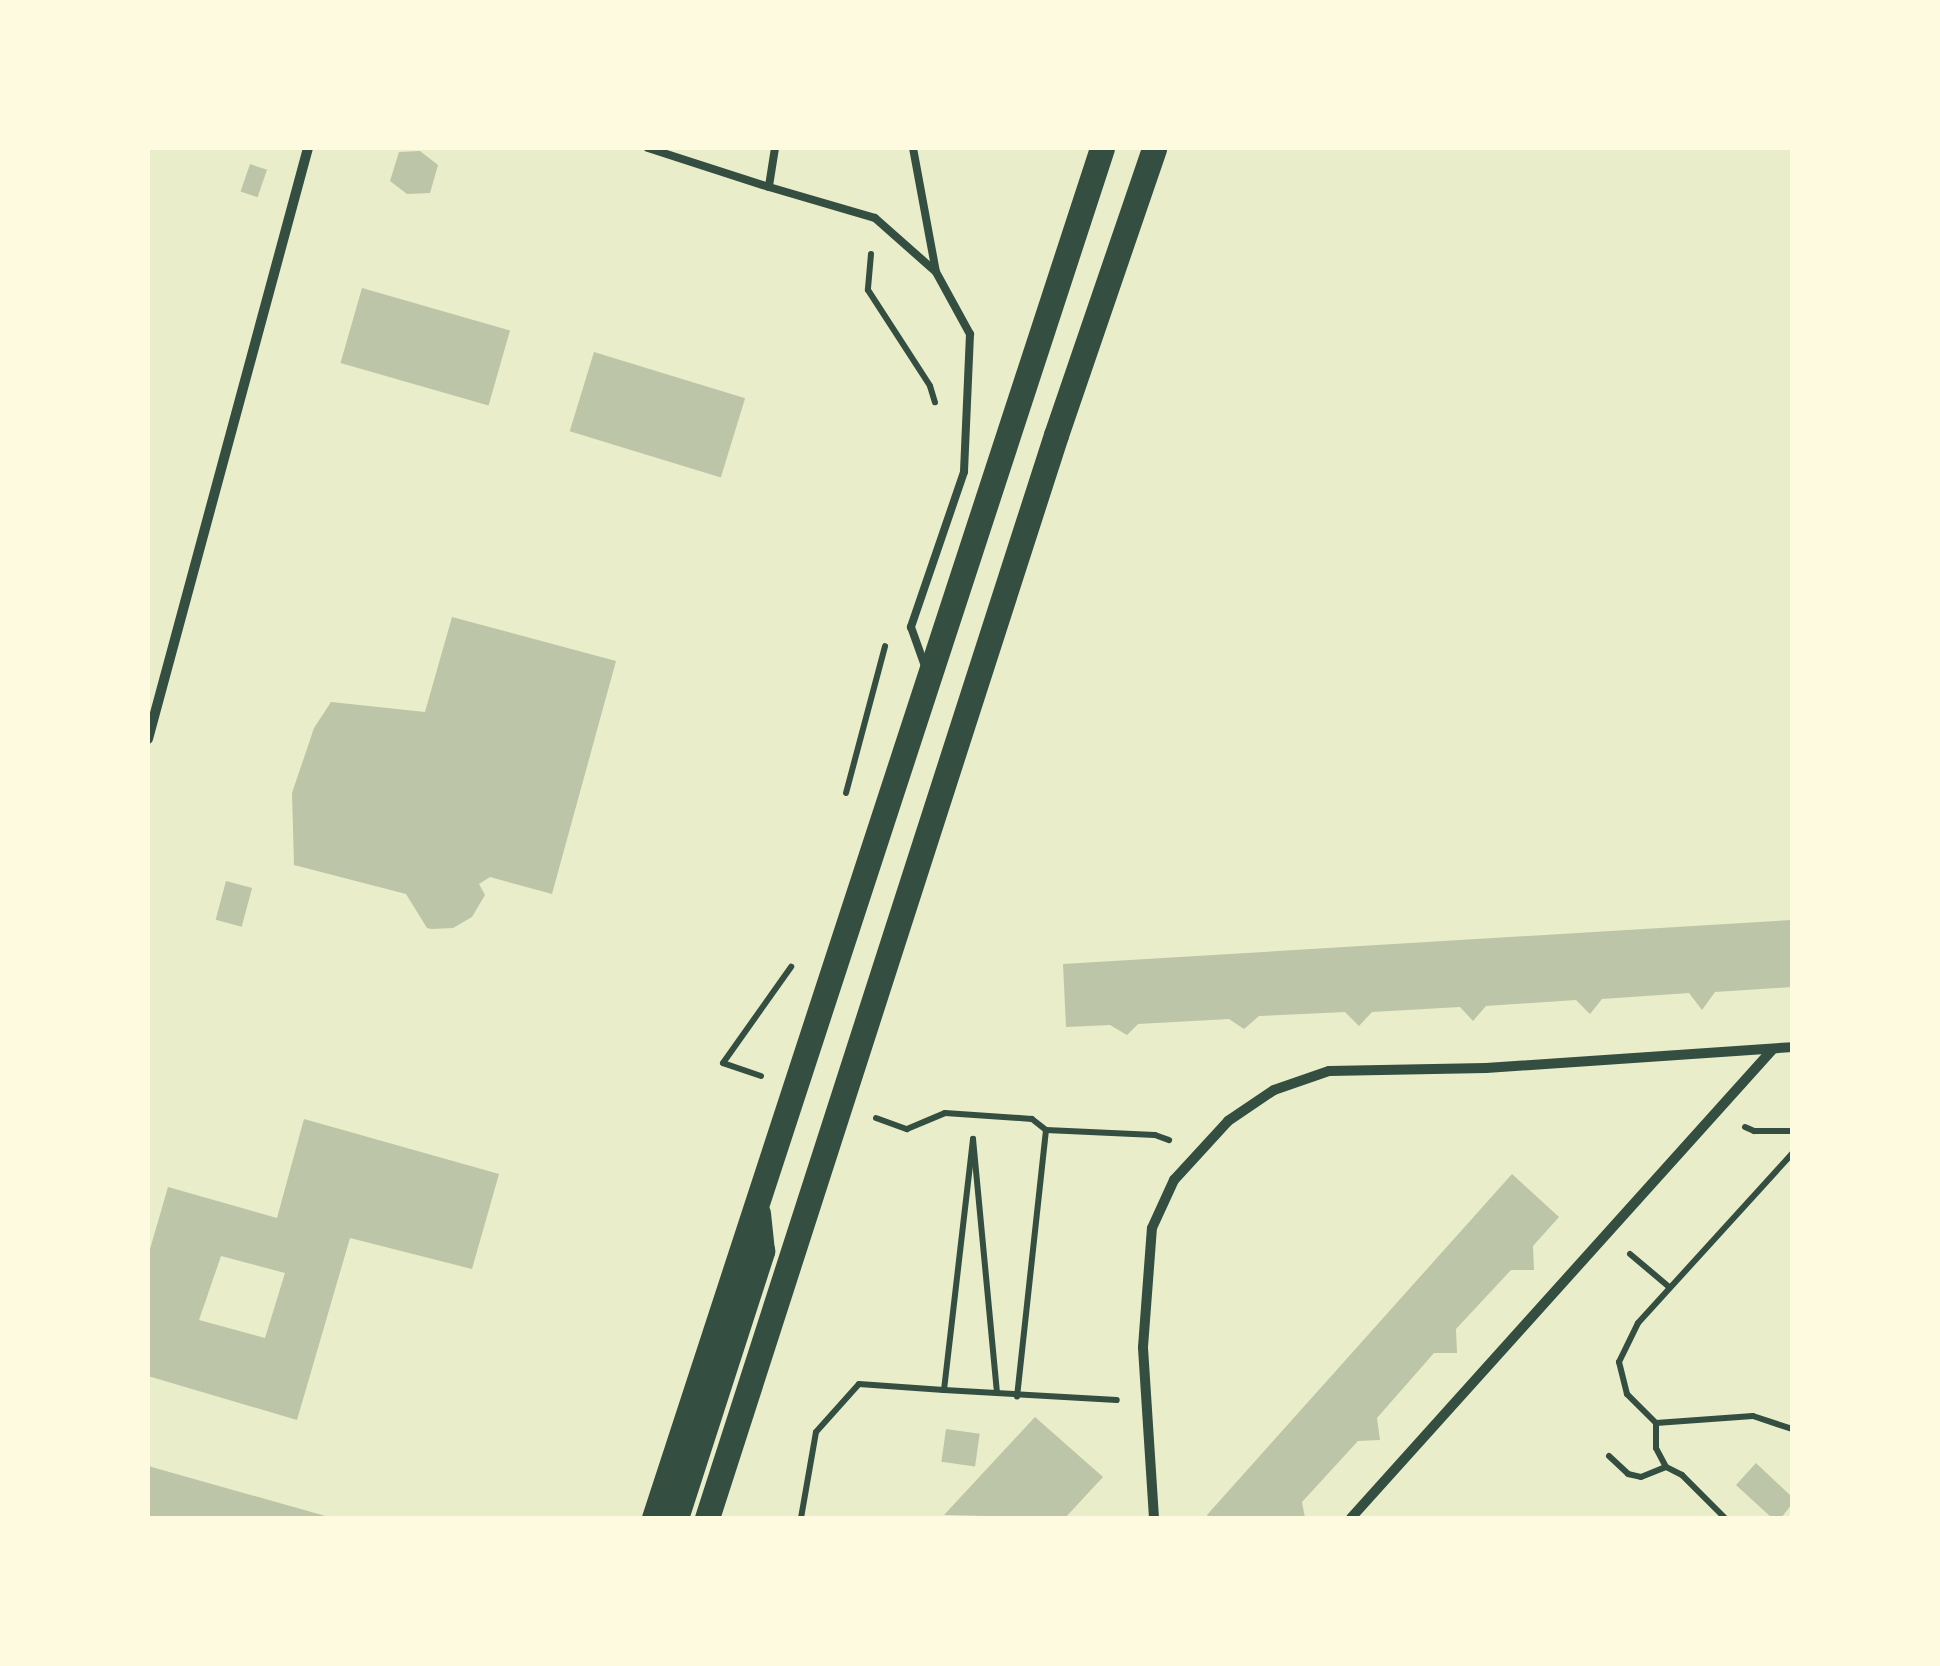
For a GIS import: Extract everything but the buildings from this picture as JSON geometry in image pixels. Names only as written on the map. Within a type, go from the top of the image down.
[{"type":"main road","points":[[654,1518],[1102,148]]},
{"type":"main road","points":[[707,1518],[1062,416],[1154,148]]},
{"type":"main road","points":[[676,1518],[762,1250],[757,1203]]},
{"type":"street","points":[[148,739],[308,148]]},
{"type":"street","points":[[1351,1518],[1515,1341],[1774,1048]]},
{"type":"street","points":[[1154,1518],[1143,1328],[1152,1228],[1174,1180],[1228,1120],[1274,1090],[1329,1070],[1486,1068],[1792,1048]]},
{"type":"lane","points":[[648,148],[875,218],[936,272]]},
{"type":"lane","points":[[768,187],[775,148]]},
{"type":"lane","points":[[913,148],[936,272],[970,334],[964,472],[912,628],[928,672]]},
{"type":"path","points":[[875,218],[868,290],[930,386],[939,418]]},
{"type":"path","points":[[840,812],[886,642]]},
{"type":"path","points":[[724,1063],[796,960]]},
{"type":"path","points":[[906,1128],[945,1113],[1032,1119],[1046,1130],[1154,1135],[1198,1150]]},
{"type":"path","points":[[1017,1396],[1046,1130]]},
{"type":"path","points":[[944,1390],[973,1139],[997,1392]]},
{"type":"path","points":[[1726,1518],[1666,1466],[1656,1448],[1656,1424],[1627,1394],[1619,1362],[1638,1322],[1792,1154]]},
{"type":"path","points":[[1606,1234],[1668,1286]]},
{"type":"path","points":[[801,1518],[816,1432],[859,1384],[1146,1401]]},
{"type":"path","points":[[1656,1424],[1754,1416],[1792,1429]]},
{"type":"path","points":[[1609,1456],[1628,1474],[1641,1477],[1666,1466]]}]
